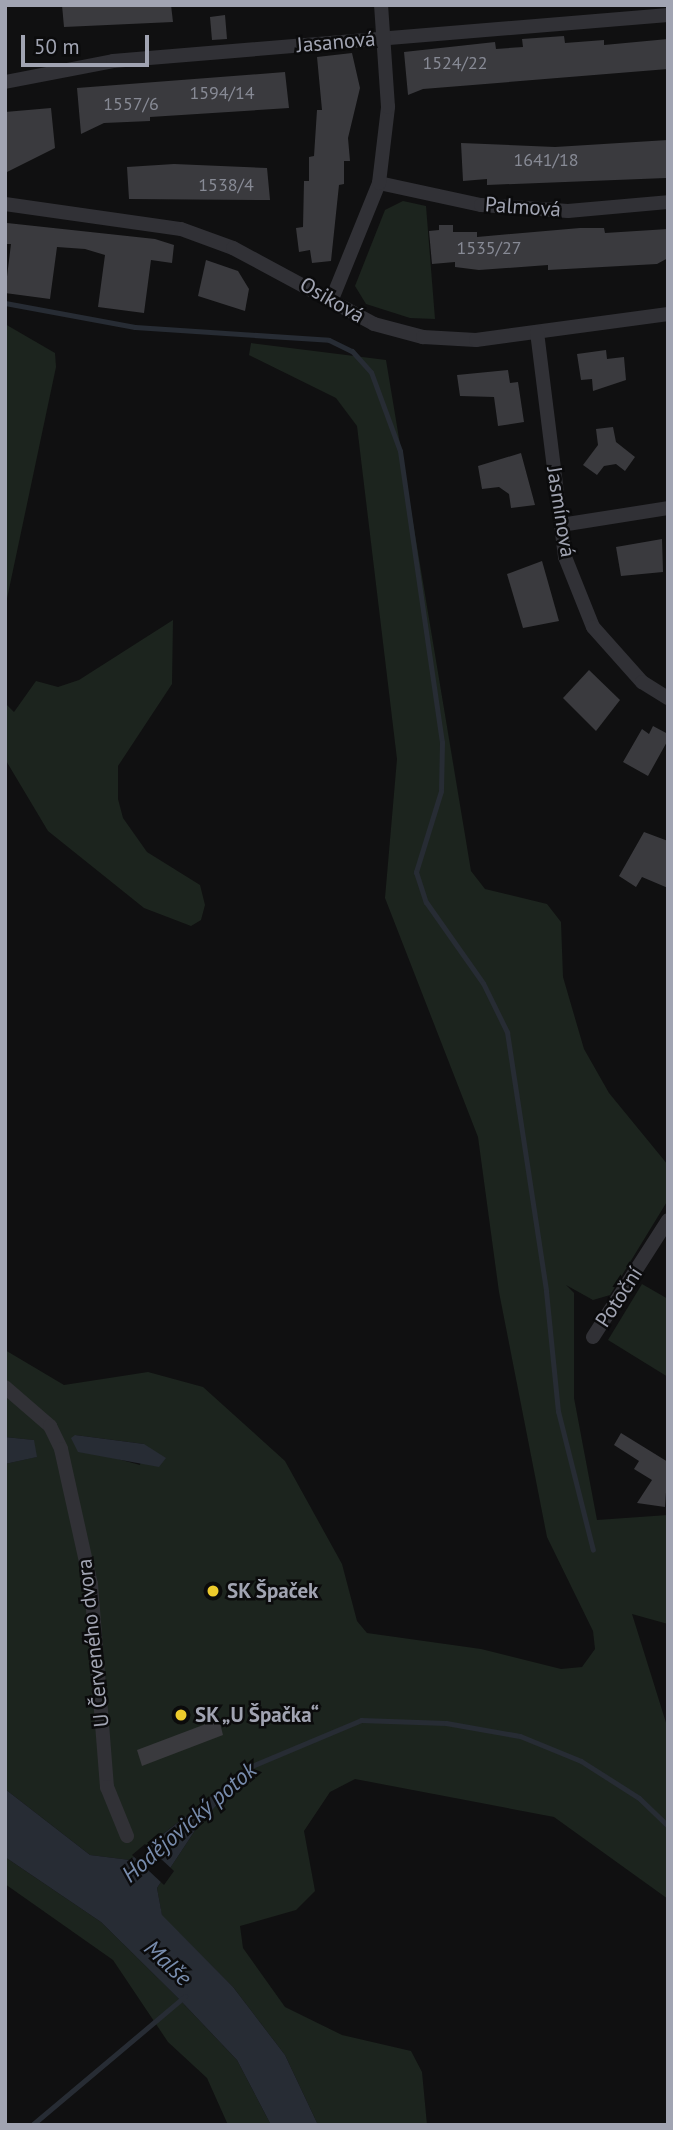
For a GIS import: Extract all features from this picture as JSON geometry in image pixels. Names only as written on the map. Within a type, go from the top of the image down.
[{"type":"street","points":[[332,299],[379,183],[388,107],[381,5]]},
{"type":"street","name":"Jasanová","points":[[5,82],[113,61],[668,15]]},
{"type":"street","name":"Palmová","points":[[379,183],[481,205],[568,211],[668,202]]},
{"type":"street","name":"Osiková","points":[[5,204],[181,229],[233,247],[374,324],[423,337],[476,340],[668,314]]},
{"type":"street","name":"Jasmínová","points":[[537,332],[565,557],[593,627],[642,682],[668,698]]},
{"type":"street","points":[[561,525],[668,508]]},
{"type":"street","name":"Potoční","points":[[593,1337],[668,1220]]},
{"type":"street","name":"U Červeného dvora","points":[[5,1387],[50,1426],[61,1449],[91,1584],[107,1787],[127,1836]]},
{"type":"shaded area","points":[[403,201],[426,206],[435,319],[410,318],[366,304],[355,286],[385,210]]},
{"type":"shaded area","points":[[5,324],[55,353],[56,367],[5,608]]},
{"type":"shaded area","points":[[251,343],[386,360],[471,871],[485,889],[547,904],[561,922],[563,977],[584,1049],[609,1093],[668,1165],[668,1200],[610,1295],[593,1300],[566,1285],[574,1293],[574,1398],[597,1520],[668,1515],[668,1624],[632,1614],[668,1729],[668,1899],[554,1817],[355,1779],[330,1792],[304,1831],[315,1891],[296,1910],[240,1926],[243,1948],[285,2007],[342,2035],[411,2051],[422,2072],[427,2125],[318,2125],[285,2055],[233,1987],[162,1916],[157,1888],[196,1829],[248,1767],[130,1860],[90,1855],[5,1789],[5,1464],[36,1457],[33,1440],[5,1437],[5,1350],[64,1385],[148,1372],[203,1387],[285,1461],[342,1564],[357,1621],[367,1633],[481,1649],[561,1669],[582,1667],[595,1649],[593,1631],[547,1537],[499,1292],[478,1137],[385,898],[397,759],[357,426],[336,398],[249,355]],"holes":[[[75,1435],[144,1444],[140,1465],[118,1459]]]},
{"type":"shaded area","points":[[173,620],[172,684],[118,766],[118,799],[123,818],[147,852],[200,885],[205,905],[201,920],[191,926],[144,908],[48,831],[5,759],[5,703],[14,712],[36,681],[58,687],[79,680]]},
{"type":"shaded area","points":[[642,1284],[668,1299],[668,1377],[608,1340]]},
{"type":"shaded area","points":[[5,1857],[101,1922],[180,2000],[237,2060],[271,2125],[228,2125],[207,2078],[168,2042],[113,1960],[5,1884]]},
{"type":"water","points":[[75,1435],[144,1444],[166,1458],[159,1467],[78,1452],[71,1438]]},
{"type":"water","points":[[5,1437],[34,1440],[37,1457],[5,1464]]},
{"type":"water","name":"Malše","points":[[251,1765],[196,1829],[157,1888],[162,1915],[233,1987],[285,2055],[318,2125],[271,2125],[237,2060],[180,2000],[101,1922],[5,1857],[5,1789],[90,1855],[130,1860]]},
{"type":"pier","points":[[145,1844],[174,1871],[164,1885],[132,1855]]},
{"type":"building","points":[[62,5],[171,5],[173,22],[64,27]]},
{"type":"building","points":[[225,15],[227,39],[212,40],[210,17]]},
{"type":"building","points":[[564,36],[565,43],[604,40],[604,45],[668,39],[668,69],[423,89],[408,95],[404,52],[495,42],[496,49],[523,47],[522,39]]},
{"type":"building","points":[[352,53],[360,88],[348,138],[350,161],[344,161],[344,184],[339,185],[331,261],[312,263],[310,250],[299,252],[296,228],[303,227],[304,181],[309,181],[309,157],[314,156],[317,110],[322,110],[317,57]]},
{"type":"building","points":[[285,72],[289,108],[150,117],[150,121],[104,123],[81,134],[77,88]]},
{"type":"building","points":[[51,108],[55,148],[5,173],[5,112]]},
{"type":"building","points":[[668,140],[666,178],[487,185],[487,179],[463,181],[461,143],[555,147]]},
{"type":"building","points":[[174,164],[267,168],[270,200],[129,199],[127,167]]},
{"type":"building","points":[[7,223],[155,239],[174,245],[172,263],[151,260],[144,313],[98,307],[105,255],[85,249],[57,247],[50,299],[5,293],[11,244],[5,244]]},
{"type":"building","points":[[439,225],[453,225],[453,232],[477,232],[477,237],[580,228],[604,228],[605,233],[668,229],[668,258],[657,264],[548,270],[548,265],[479,270],[455,267],[455,262],[432,264],[429,231],[439,230]]},
{"type":"building","points":[[206,260],[238,271],[249,289],[245,311],[198,296]]},
{"type":"building","points":[[606,350],[607,359],[624,357],[626,380],[593,391],[592,379],[581,380],[577,354]]},
{"type":"building","points":[[508,370],[510,383],[518,382],[524,422],[498,426],[494,397],[460,396],[457,375]]},
{"type":"building","points":[[613,427],[616,442],[635,457],[625,471],[616,464],[604,466],[597,475],[583,465],[598,445],[596,429]]},
{"type":"building","points":[[521,453],[535,505],[511,508],[509,494],[499,487],[482,489],[478,466]]},
{"type":"building","points":[[662,539],[663,572],[621,576],[616,547]]},
{"type":"building","points":[[542,561],[559,621],[523,628],[507,574]]},
{"type":"building","points":[[589,670],[620,700],[596,731],[563,698]]},
{"type":"building","points":[[653,726],[668,734],[668,740],[648,776],[623,762],[642,729],[649,734]]},
{"type":"building","points":[[644,832],[668,841],[668,888],[642,877],[636,887],[619,876]]},
{"type":"building","points":[[621,1433],[668,1462],[665,1507],[637,1503],[652,1480],[634,1469],[639,1461],[614,1445]]},
{"type":"building","points":[[219,1719],[223,1735],[142,1766],[137,1750]]},
{"type":"waterway","points":[[5,303],[135,327],[329,340],[352,351],[371,372],[400,451],[442,742],[441,791],[416,872],[426,902],[483,983],[507,1032],[546,1291],[558,1411],[593,1550]]},
{"type":"waterway","name":"Hodějovický potok","points":[[247,1768],[361,1720],[446,1723],[520,1736],[581,1761],[639,1798],[668,1826]]},
{"type":"waterway","name":"Malše","points":[[32,2125],[185,1996]]},
{"type":"place","name":"SK Špaček","points":[[213,1591]]},
{"type":"place","name":"SK „U Špačka“","points":[[181,1715]]}]
